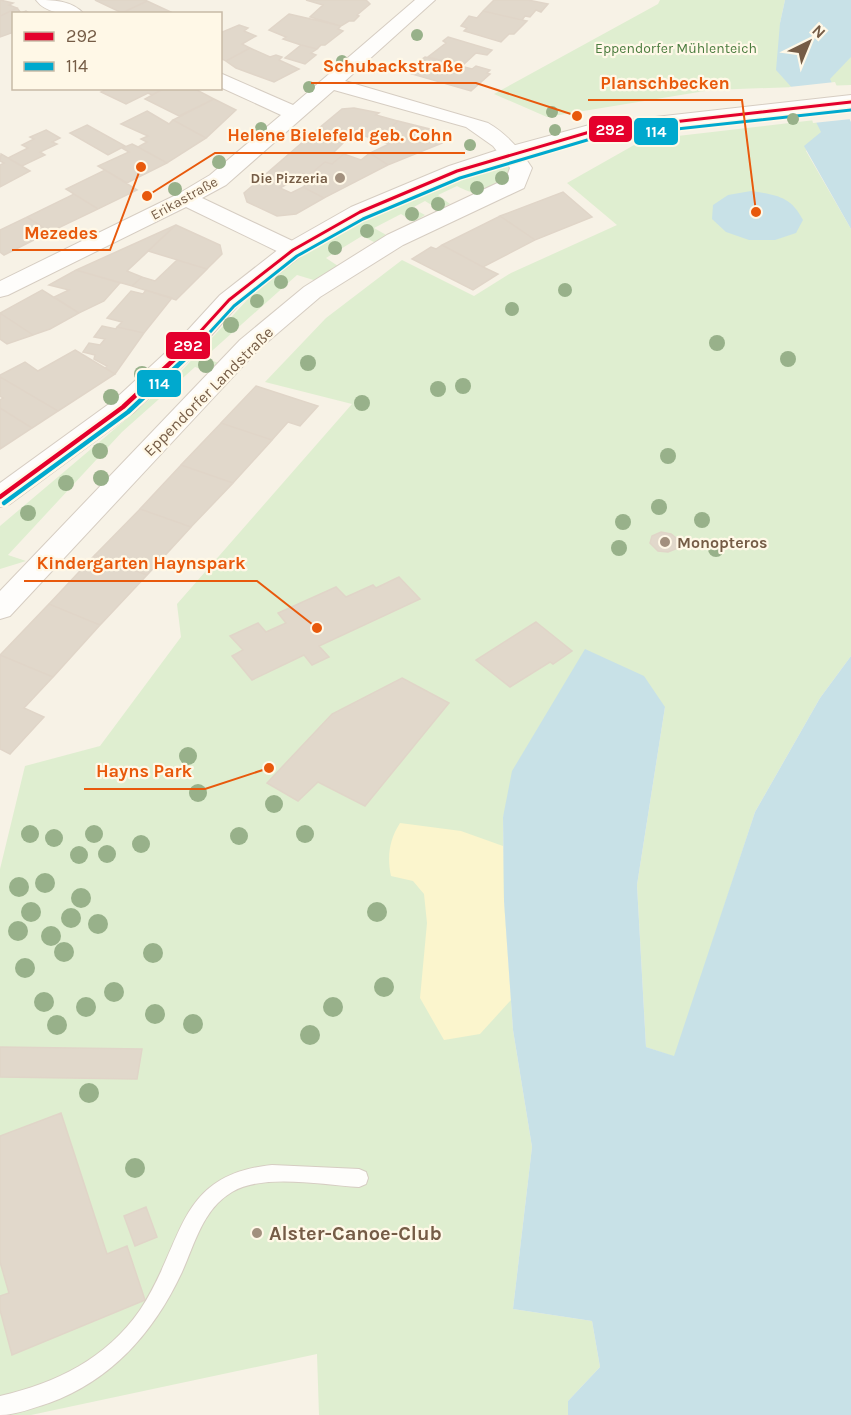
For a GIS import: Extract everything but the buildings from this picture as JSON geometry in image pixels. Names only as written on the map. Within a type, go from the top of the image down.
[{"type":"street","points":[[45,0],[71,12]]},
{"type":"street","name":"Erikastraße","points":[[0,290],[186,199],[218,180],[332,83],[420,1]]},
{"type":"street","points":[[222,80],[294,113]]},
{"type":"street","points":[[332,83],[473,123],[495,135],[512,153]]},
{"type":"street","points":[[0,497],[123,407],[185,349],[229,300],[293,250],[360,212],[457,171],[593,131],[851,102]]},
{"type":"street","name":"Eppendorfer Landstraße","points":[[0,609],[249,345],[312,292],[395,240],[516,183],[521,168],[512,153]]},
{"type":"street","points":[[186,199],[293,250]]},
{"type":"lane","points":[[0,1406],[49,1394],[72,1383],[118,1351],[140,1328],[163,1293],[198,1213],[225,1185],[265,1174],[359,1178]]},
{"type":"green space","name":"Eppendorfer Mühlenteich","points":[[660,0],[785,0],[780,23],[851,54],[851,85],[711,90],[547,117],[494,94],[658,4]]},
{"type":"green space","points":[[815,120],[822,131],[806,151],[851,229],[851,656],[820,698],[755,812],[675,1057],[646,1047],[637,885],[665,707],[503,816],[504,901],[513,1030],[532,1147],[513,1309],[592,1321],[600,1367],[568,1401],[568,1415],[319,1415],[317,1354],[31,1415],[0,1415],[0,869],[25,766],[100,746],[181,637],[177,604],[352,404],[265,382],[326,318],[402,260],[474,296],[511,273],[617,225],[567,183],[643,140]]},
{"type":"green space","points":[[503,165],[513,170],[508,180],[478,193],[457,186],[438,195],[450,204],[438,209],[425,201],[412,208],[425,215],[414,222],[401,214],[374,228],[388,236],[376,243],[362,236],[326,258],[338,266],[317,281],[297,275],[204,358],[222,364],[213,373],[195,367],[122,432],[8,555],[26,561],[0,569],[0,526],[175,378],[247,300],[293,261],[356,223],[415,196]]},
{"type":"sand","points":[[400,823],[461,831],[503,846],[504,901],[511,1000],[480,1034],[444,1040],[420,998],[427,923],[424,894],[413,881],[391,876],[390,849],[393,836]]},
{"type":"water","points":[[785,0],[851,0],[851,57],[830,79],[851,122],[851,229],[804,146],[821,132],[815,120],[820,119],[776,70],[780,23]]},
{"type":"water","points":[[751,191],[788,201],[803,220],[796,233],[775,240],[749,240],[726,232],[712,219],[713,205],[728,195]]},
{"type":"water","points":[[585,649],[644,676],[665,707],[637,885],[646,1047],[674,1056],[755,812],[820,698],[851,656],[851,1415],[568,1415],[568,1401],[600,1367],[592,1321],[513,1309],[532,1147],[513,1030],[504,901],[503,817],[512,771]]},
{"type":"pier","points":[[835,82],[851,119],[813,123],[812,119],[815,117],[789,87]]},
{"type":"transit line","name":"292","points":[[0,497],[123,407],[185,349],[229,300],[293,250],[360,212],[457,171],[593,131],[851,102]]},
{"type":"transit line","name":"114","points":[[4,503],[128,412],[190,354],[234,306],[297,256],[363,219],[460,178],[594,138],[851,110]]},
{"type":"place","name":"Schubackstraße","points":[[577,116]]},
{"type":"place","name":"Mezedes","points":[[141,167]]},
{"type":"place","name":"Die Pizzeria","points":[[340,178]]},
{"type":"place","name":"Helene Bielefeld geb. Cohn","points":[[147,196]]},
{"type":"place","name":"Planschbecken","points":[[756,212]]},
{"type":"place","name":"Monopteros","points":[[665,542]]},
{"type":"place","name":"Kindergarten Haynspark","points":[[317,628]]},
{"type":"place","name":"Hayns Park","points":[[269,768]]},
{"type":"place","name":"Alster-Canoe-Club","points":[[257,1233]]}]
